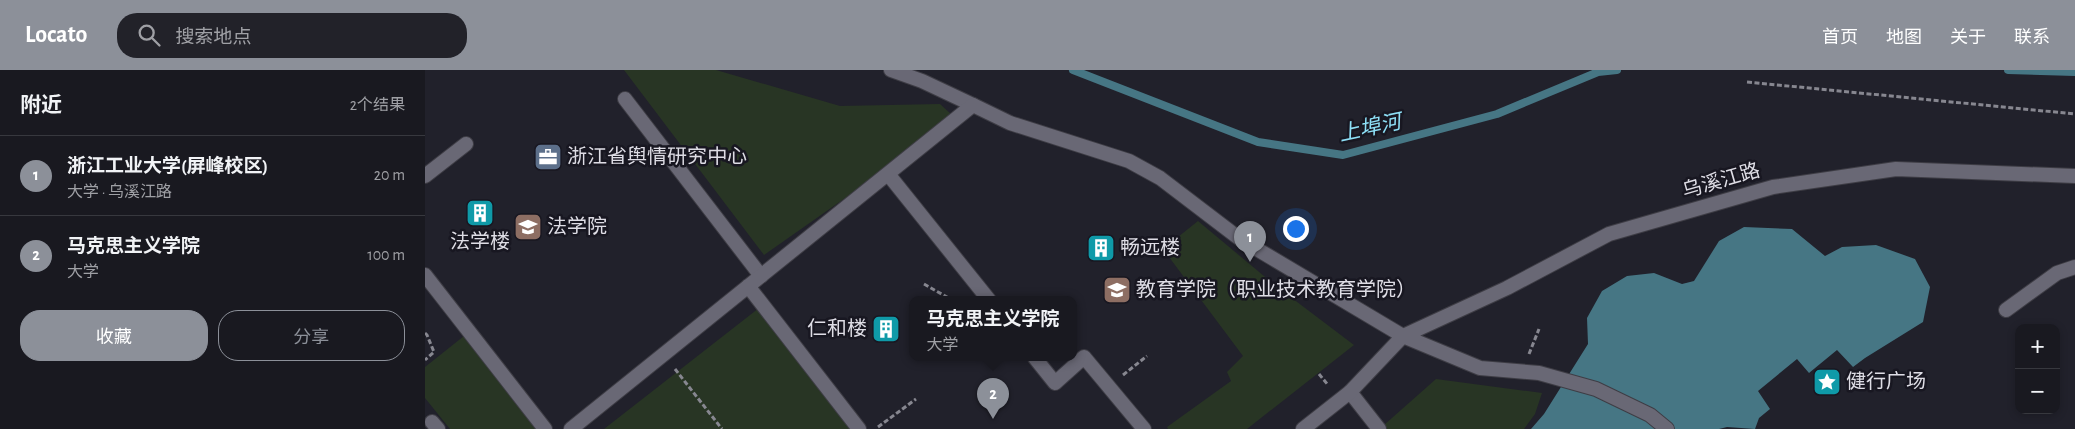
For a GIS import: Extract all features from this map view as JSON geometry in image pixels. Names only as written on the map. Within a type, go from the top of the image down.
[{"type":"street","points":[[891,70],[921,81],[1010,123],[1129,161],[1160,178],[1239,239],[1403,336],[1480,368],[1539,373],[1596,390],[1650,415],[1667,429]]},
{"type":"street","points":[[625,99],[761,276]]},
{"type":"street","points":[[571,429],[973,105]]},
{"type":"street","points":[[425,176],[466,144]]},
{"type":"street","name":"乌溪江路","points":[[1403,336],[1507,288],[1609,234],[1773,187],[1896,169],[2075,176]]},
{"type":"street","points":[[888,174],[986,296]]},
{"type":"street","points":[[2006,310],[2057,273],[2075,267]]},
{"type":"street","points":[[425,275],[545,429]]},
{"type":"street","points":[[748,286],[859,429]]},
{"type":"street","points":[[1303,429],[1350,392],[1403,336]]},
{"type":"street","points":[[1037,361],[1055,383],[1085,357],[1144,429]]},
{"type":"street","points":[[1350,392],[1379,429]]},
{"type":"path","points":[[1747,82],[2075,114]]},
{"type":"path","points":[[924,284],[945,296]]},
{"type":"path","points":[[425,333],[434,352],[425,360]]},
{"type":"path","points":[[664,354],[722,429]]},
{"type":"path","points":[[1109,387],[1147,356]]},
{"type":"path","points":[[875,429],[916,399]]},
{"type":"green space","points":[[624,70],[716,70],[840,106],[940,104],[952,115],[868,182],[764,255]]},
{"type":"green space","points":[[1198,221],[1276,286],[1354,345],[1247,429],[1168,429],[1167,427],[1231,381],[1227,372],[1243,356],[1163,249]]},
{"type":"green space","points":[[759,308],[853,429],[604,429]]},
{"type":"green space","points":[[464,336],[538,429],[450,429],[425,398],[425,367]]},
{"type":"green space","points":[[1436,379],[1542,393],[1535,414],[1524,429],[1387,429],[1384,425]]},
{"type":"water","points":[[1744,227],[1792,229],[1825,256],[1842,247],[1876,245],[1915,259],[1930,287],[1923,322],[1853,367],[1837,350],[1809,373],[1797,359],[1758,391],[1770,409],[1759,418],[1755,429],[1727,427],[1719,429],[1531,429],[1544,414],[1588,344],[1587,318],[1602,291],[1627,276],[1654,273],[1682,284],[1694,281],[1719,241]]},
{"type":"waterway","name":"上埠河","points":[[1073,70],[1258,142],[1343,155],[1497,114],[1598,72],[1617,70]]},
{"type":"waterway","name":"上埠河","points":[[2008,70],[2075,72]]},
{"type":"place","name":"浙江省舆情研究中心","points":[[548,157]]},
{"type":"place","name":"法学楼","points":[[480,213]]},
{"type":"place","name":"法学院","points":[[528,227]]},
{"type":"place","name":"畅远楼","points":[[1101,248]]},
{"type":"place","name":"浙江工业大学(屏峰校区)","points":[[1250,262]]},
{"type":"place","name":"教育学院（职业技术教育学院）","points":[[1117,290]]},
{"type":"place","name":"仁和楼","points":[[886,329]]},
{"type":"place","name":"健行广场","points":[[1827,382]]},
{"type":"place","name":"马克思主义学院","points":[[993,419]]}]
